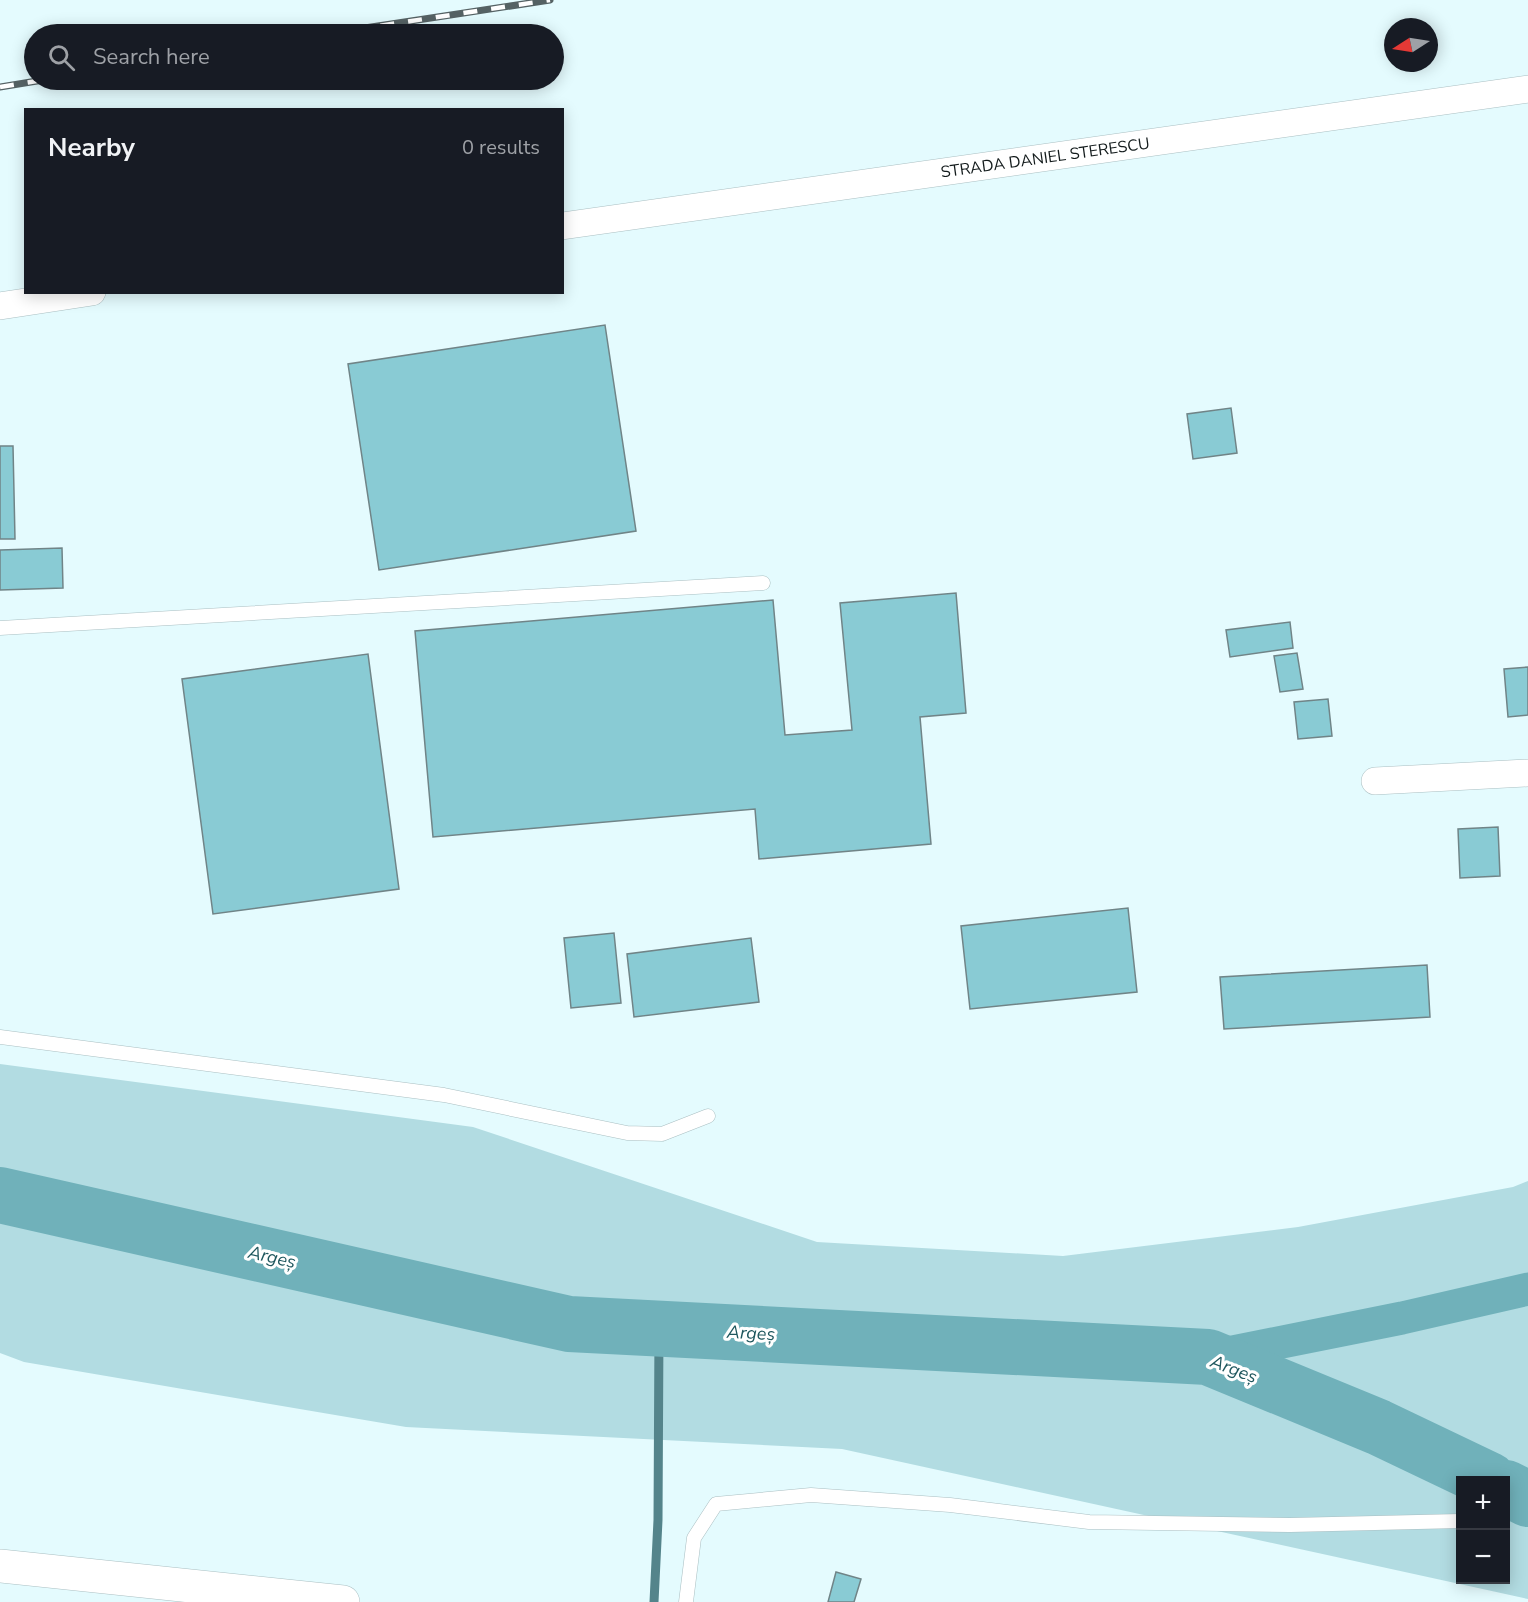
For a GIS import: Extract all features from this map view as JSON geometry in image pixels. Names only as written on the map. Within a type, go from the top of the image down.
[{"type":"main road","points":[[0,1566],[343,1602]]},
{"type":"street","name":"STRADA DANIEL STERESCU","points":[[564,226],[1528,89]]},
{"type":"street","points":[[0,306],[79,294]]},
{"type":"street","points":[[1375,781],[1528,772]]},
{"type":"lane","points":[[0,628],[763,583]]},
{"type":"lane","points":[[0,1037],[444,1095],[627,1133],[662,1134],[708,1116]]},
{"type":"lane","points":[[686,1602],[694,1538],[716,1504],[811,1495],[950,1505],[1089,1522],[1290,1525],[1456,1521]]},
{"type":"shaded area","points":[[0,1064],[473,1127],[817,1242],[1063,1256],[1298,1227],[1513,1187],[1528,1181],[1528,1599],[1459,1584],[1510,1584],[1510,1476],[1456,1476],[1456,1583],[842,1449],[406,1427],[24,1362],[0,1353]]},
{"type":"building","points":[[605,325],[636,531],[379,570],[348,364]]},
{"type":"building","points":[[1231,408],[1237,453],[1193,459],[1187,414]]},
{"type":"building","points":[[0,446],[13,446],[15,539],[0,539]]},
{"type":"building","points":[[62,548],[63,588],[0,590],[0,550]]},
{"type":"building","points":[[956,593],[966,713],[920,717],[931,844],[759,859],[755,809],[433,837],[415,631],[773,600],[785,735],[852,730],[840,603]]},
{"type":"building","points":[[1290,622],[1293,648],[1230,657],[1226,630]]},
{"type":"building","points":[[1297,653],[1303,689],[1280,692],[1274,656]]},
{"type":"building","points":[[368,654],[399,889],[213,914],[182,679]]},
{"type":"building","points":[[1528,667],[1528,715],[1508,717],[1504,669]]},
{"type":"building","points":[[1328,699],[1332,736],[1298,739],[1294,702]]},
{"type":"building","points":[[1498,827],[1500,876],[1460,878],[1458,829]]},
{"type":"building","points":[[1128,908],[1137,992],[970,1009],[961,926]]},
{"type":"building","points":[[614,933],[621,1003],[571,1008],[564,938]]},
{"type":"building","points":[[751,938],[759,1002],[634,1017],[627,954]]},
{"type":"building","points":[[1427,965],[1430,1017],[1224,1029],[1220,977]]},
{"type":"building","points":[[836,1572],[861,1579],[854,1602],[828,1602]]},
{"type":"waterway","name":"Argeș","points":[[0,1195],[569,1324],[1208,1357],[1378,1427],[1481,1476]]},
{"type":"waterway","points":[[1208,1357],[1402,1318],[1528,1289]]},
{"type":"waterway","points":[[654,1602],[658,1520],[659,1328]]},
{"type":"waterway","name":"Argeș","points":[[1510,1490],[1528,1499]]},
{"type":"railway","points":[[391,24],[550,0]]},
{"type":"railway","points":[[0,87],[24,83]]}]
